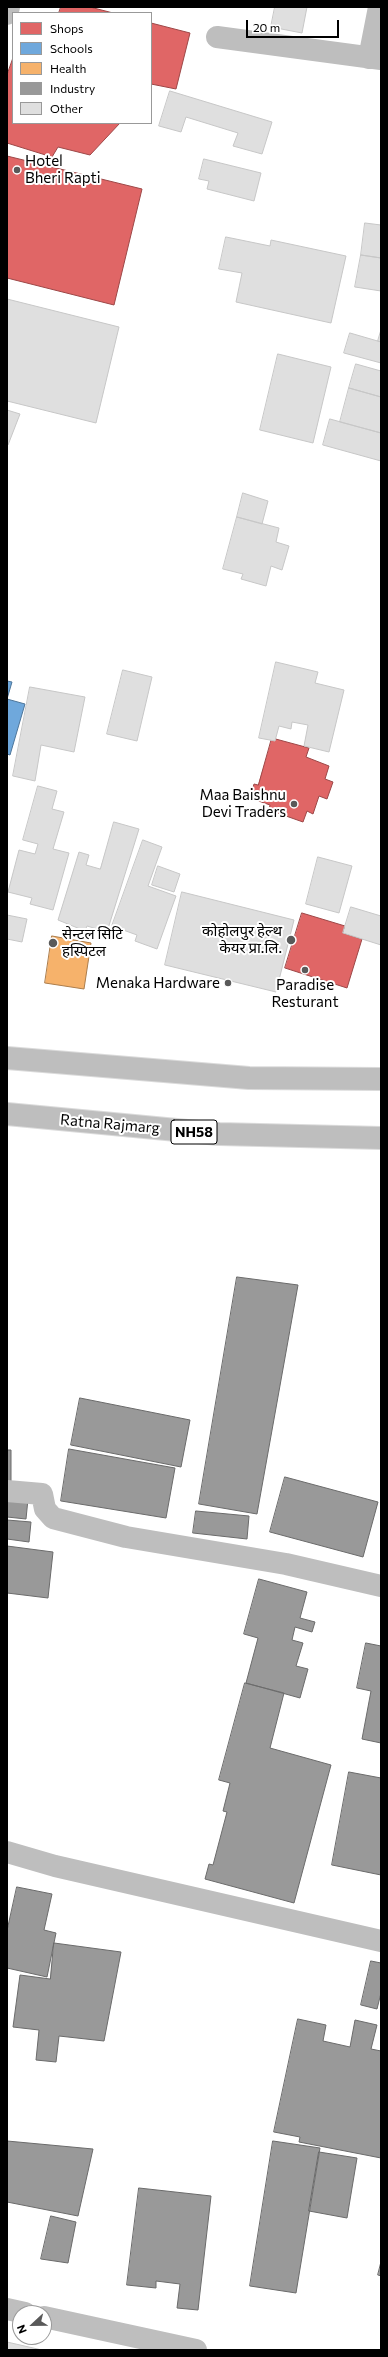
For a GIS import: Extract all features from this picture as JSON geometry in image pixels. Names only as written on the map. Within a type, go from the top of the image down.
[{"type":"main road","points":[[7,14],[9,7]]},
{"type":"main road","points":[[217,37],[375,59],[379,7]]},
{"type":"main road","points":[[7,1058],[249,1078],[381,1079]]},
{"type":"main road","name":"Ratna Rajmarg","points":[[7,1114],[219,1134],[381,1138]]},
{"type":"main road","points":[[7,1491],[42,1494],[45,1509],[53,1518],[111,1533],[286,1564],[381,1586]]},
{"type":"main road","points":[[7,1852],[55,1866],[381,1941]]},
{"type":"main road","points":[[52,2319],[196,2350]]},
{"type":"building: Shops","points":[[61,7],[90,7],[109,12],[59,12]]},
{"type":"building: Shops","points":[[152,23],[190,33],[176,89],[152,84]]},
{"type":"building: Shops","points":[[12,61],[12,124],[119,124],[90,155],[58,147],[52,157],[7,143],[7,75]]},
{"type":"building: Shops","points":[[7,156],[142,189],[114,305],[7,278]]},
{"type":"building: Shops","points":[[272,738],[309,748],[306,757],[329,766],[325,779],[333,782],[327,799],[319,796],[313,814],[307,811],[303,822],[269,810],[270,805],[250,798],[254,784],[258,785]]},
{"type":"building: Shops","points":[[302,913],[345,926],[343,933],[362,939],[347,988],[285,968]]},
{"type":"building: Schools","points":[[7,681],[12,682],[7,699]]},
{"type":"building: Schools","points":[[7,699],[25,704],[10,755],[7,754]]},
{"type":"building: Health","points":[[52,936],[91,943],[84,989],[45,983]]},
{"type":"building: Industry","points":[[237,1277],[298,1285],[257,1514],[199,1504]]},
{"type":"building: Industry","points":[[80,1398],[190,1420],[181,1467],[71,1445]]},
{"type":"building: Industry","points":[[69,1449],[175,1468],[166,1518],[61,1501]]},
{"type":"building: Industry","points":[[7,1450],[11,1450],[11,1484],[7,1484]]},
{"type":"building: Industry","points":[[285,1477],[378,1502],[363,1557],[270,1532]]},
{"type":"building: Industry","points":[[7,1498],[28,1499],[26,1519],[7,1517]]},
{"type":"building: Industry","points":[[196,1511],[249,1516],[247,1539],[193,1533]]},
{"type":"building: Industry","points":[[7,1520],[31,1522],[29,1542],[7,1539]]},
{"type":"building: Industry","points":[[7,1546],[53,1552],[48,1598],[7,1593]]},
{"type":"building: Industry","points":[[259,1579],[307,1592],[300,1618],[315,1622],[312,1632],[295,1627],[292,1640],[303,1643],[296,1666],[308,1669],[300,1698],[246,1683],[258,1638],[244,1634]]},
{"type":"building: Industry","points":[[366,1643],[381,1646],[381,1743],[362,1739],[371,1691],[357,1688]]},
{"type":"building: Industry","points":[[245,1683],[284,1693],[270,1748],[331,1765],[294,1903],[205,1879],[209,1864],[213,1865],[227,1812],[223,1811],[230,1783],[219,1780]]},
{"type":"building: Industry","points":[[349,1772],[381,1778],[381,1875],[332,1865]]},
{"type":"building: Industry","points":[[17,1887],[52,1894],[44,1930],[56,1933],[47,1977],[7,1968],[7,1931]]},
{"type":"building: Industry","points":[[54,1943],[121,1952],[104,2041],[59,2036],[56,2062],[36,2060],[39,2030],[13,2027],[20,1975],[50,1979]]},
{"type":"building: Industry","points":[[371,1961],[381,1963],[381,1993],[377,2009],[361,2005]]},
{"type":"building: Industry","points":[[298,2019],[326,2025],[323,2041],[350,2047],[355,2020],[377,2025],[371,2049],[381,2051],[381,2158],[299,2142],[300,2137],[274,2132]]},
{"type":"building: Industry","points":[[7,2141],[93,2149],[78,2216],[7,2202]]},
{"type":"building: Industry","points":[[273,2141],[320,2148],[296,2293],[250,2286]]},
{"type":"building: Industry","points":[[319,2152],[357,2158],[347,2218],[309,2211]]},
{"type":"building: Industry","points":[[139,2188],[211,2196],[198,2310],[177,2308],[180,2284],[156,2281],[156,2288],[127,2285]]},
{"type":"building: Industry","points":[[51,2216],[76,2222],[68,2263],[41,2259]]},
{"type":"building: Industry","points":[[381,2262],[381,2276],[378,2275]]},
{"type":"building: Other","points":[[275,7],[307,7],[302,33],[271,27]]},
{"type":"building: Other","points":[[170,91],[272,122],[262,154],[233,146],[238,133],[186,117],[181,132],[159,126]]},
{"type":"building: Other","points":[[204,159],[261,173],[254,201],[207,189],[209,181],[199,179]]},
{"type":"building: Other","points":[[365,223],[381,225],[381,258],[361,255]]},
{"type":"building: Other","points":[[226,237],[270,246],[271,240],[346,256],[331,323],[236,302],[242,273],[219,269]]},
{"type":"building: Other","points":[[361,255],[381,258],[381,291],[355,287]]},
{"type":"building: Other","points":[[7,299],[119,327],[96,423],[7,401]]},
{"type":"building: Other","points":[[381,330],[381,342],[378,341]]},
{"type":"building: Other","points":[[350,333],[381,342],[381,363],[344,353]]},
{"type":"building: Other","points":[[278,354],[331,367],[313,443],[260,430]]},
{"type":"building: Other","points":[[356,364],[381,371],[381,397],[349,388]]},
{"type":"building: Other","points":[[349,388],[381,397],[381,433],[340,422]]},
{"type":"building: Other","points":[[7,410],[20,414],[8,445],[7,444]]},
{"type":"building: Other","points":[[330,419],[381,433],[381,461],[323,445]]},
{"type":"building: Other","points":[[243,493],[268,501],[262,524],[237,517]]},
{"type":"building: Other","points":[[237,517],[279,528],[276,542],[289,546],[282,570],[271,566],[266,586],[241,579],[243,574],[223,569]]},
{"type":"building: Other","points":[[276,662],[318,672],[315,683],[344,690],[329,752],[304,746],[308,725],[292,722],[291,729],[279,726],[275,741],[259,738]]},
{"type":"building: Other","points":[[123,670],[152,677],[137,741],[107,734]]},
{"type":"building: Other","points":[[30,687],[85,697],[74,752],[41,745],[35,781],[13,776]]},
{"type":"building: Other","points":[[38,786],[57,791],[52,809],[64,812],[53,849],[69,853],[53,910],[30,904],[32,898],[8,892],[19,850],[35,854],[38,844],[23,840]]},
{"type":"building: Other","points":[[114,822],[139,829],[107,932],[87,926],[85,931],[58,920],[79,852],[89,855],[86,865],[100,869]]},
{"type":"building: Other","points":[[143,840],[162,847],[148,886],[176,896],[157,949],[135,941],[137,935],[112,926]]},
{"type":"building: Other","points":[[318,857],[352,866],[339,913],[306,904]]},
{"type":"building: Other","points":[[158,866],[180,874],[174,892],[152,885]]},
{"type":"building: Other","points":[[182,892],[294,920],[276,992],[165,965]]},
{"type":"building: Other","points":[[351,907],[381,916],[381,945],[343,933]]},
{"type":"building: Other","points":[[7,915],[27,919],[22,942],[7,939]]},
{"type":"building: Other","points":[[7,2342],[12,2343],[12,2345],[20,2345],[42,2350],[7,2350]]},
{"type":"place","name":"Hotel Bheri Rapti","points":[[17,170]]},
{"type":"place","name":"Maa Baishnu Devi Traders","points":[[294,804]]},
{"type":"place","name":"काेहाेलपुर हेल्थ केयर प्रा.लि.","points":[[291,940]]},
{"type":"place","name":"सेन्टल सिटि हस्पिटल","points":[[53,943]]},
{"type":"place","name":"Paradise Resturant","points":[[305,970]]},
{"type":"place","name":"Menaka Hardware","points":[[228,983]]}]
